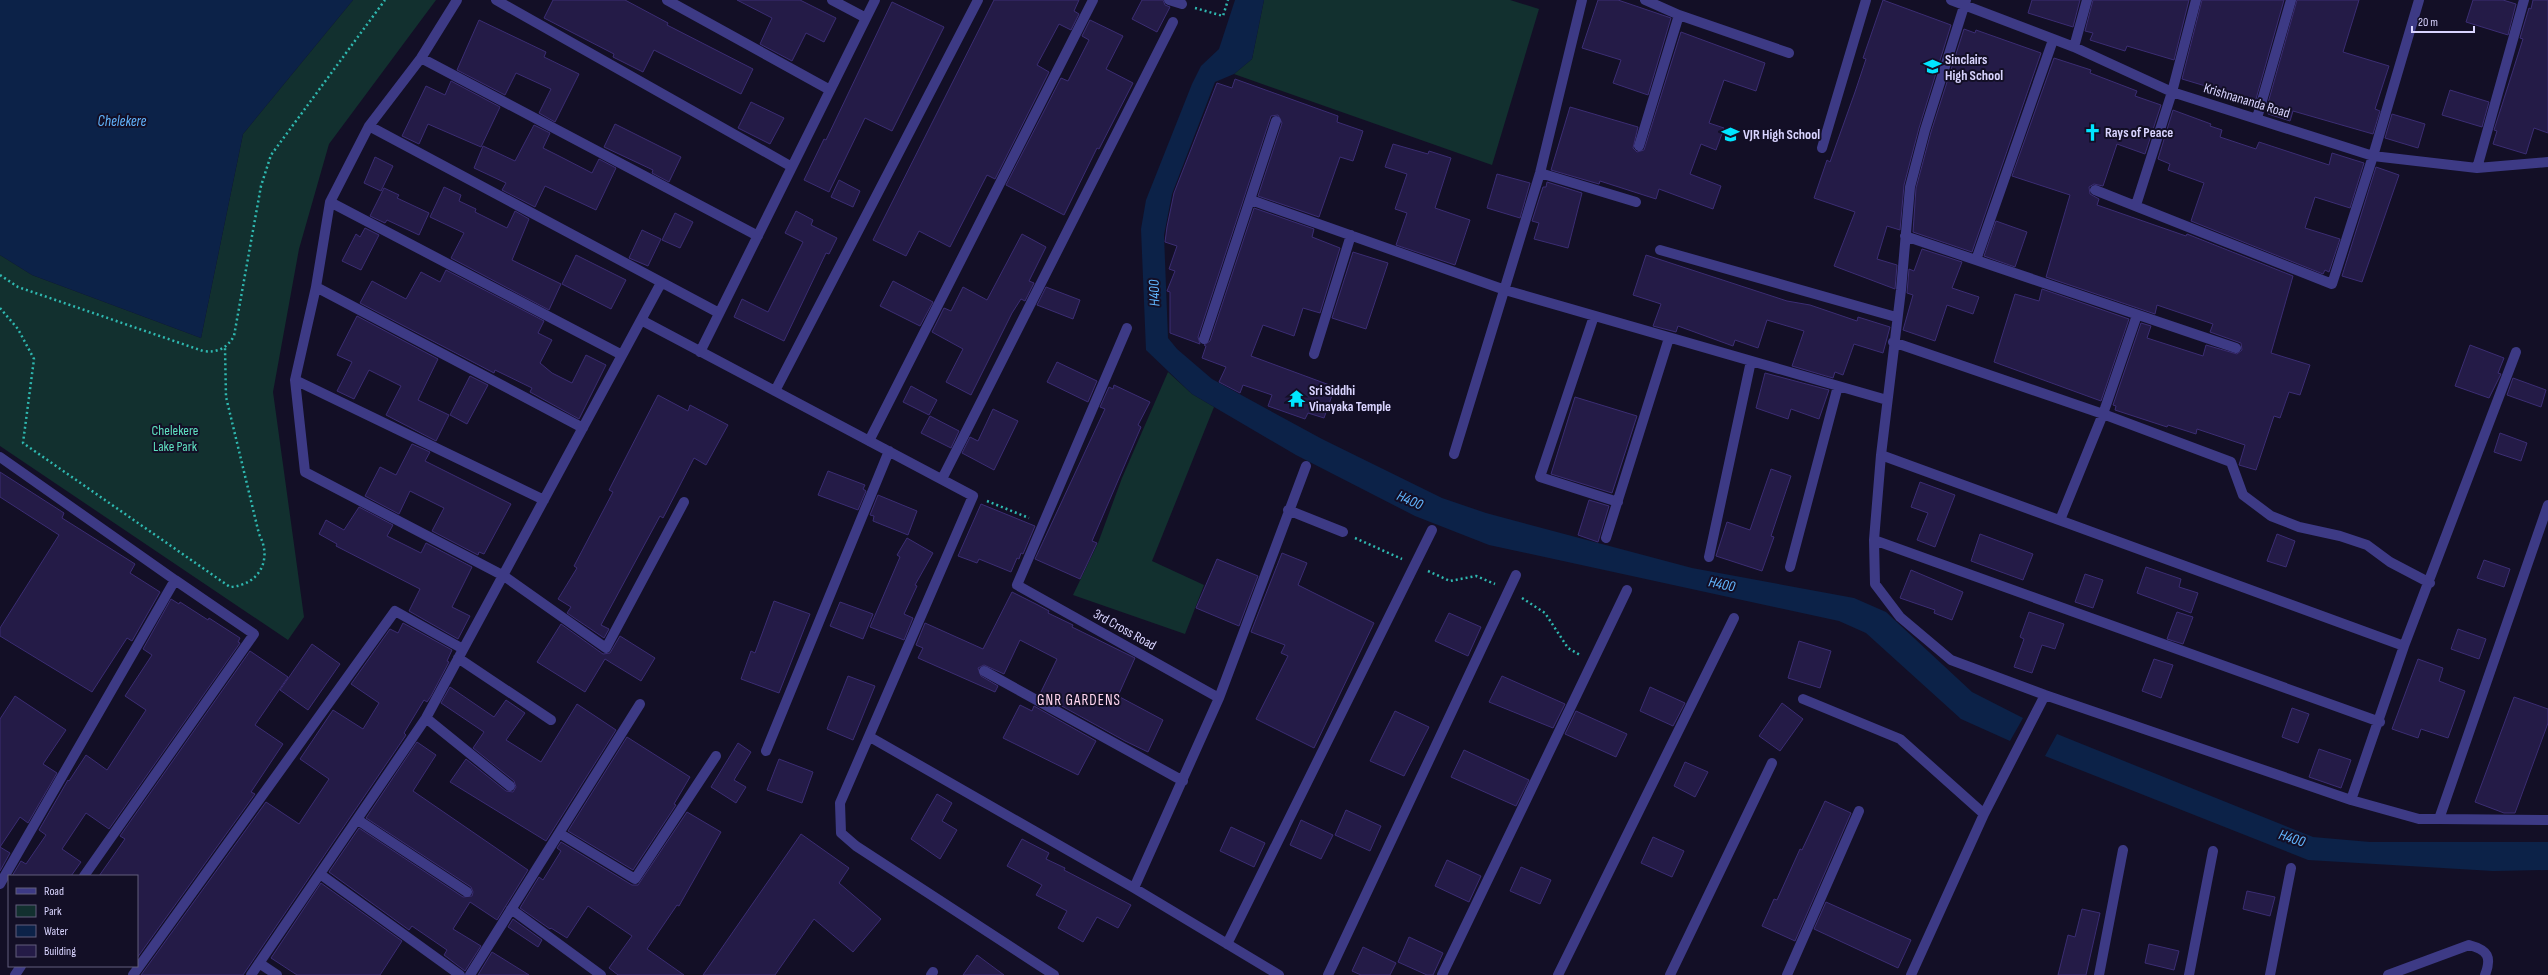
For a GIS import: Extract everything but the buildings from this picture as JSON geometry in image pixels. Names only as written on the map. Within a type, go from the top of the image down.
[{"type":"street","points":[[458,0],[421,58],[369,126],[330,202],[316,287],[296,380],[305,472],[504,576],[606,648],[684,502]]},
{"type":"street","points":[[496,0],[792,167]]},
{"type":"street","points":[[667,0],[830,90]]},
{"type":"street","points":[[832,0],[866,18]]},
{"type":"street","points":[[700,352],[875,0]]},
{"type":"street","points":[[775,391],[978,0]]},
{"type":"street","points":[[869,441],[1093,0]]},
{"type":"street","points":[[1169,0],[1182,4]]},
{"type":"street","points":[[1454,454],[1540,173],[1582,0]]},
{"type":"street","points":[[1645,0],[1679,15],[1789,53]]},
{"type":"street","points":[[1822,148],[1866,0]]},
{"type":"street","name":"Krishnananda Road","points":[[1952,0],[1965,3],[2074,48],[2172,92],[2374,156],[2427,164],[2477,168],[2548,162]]},
{"type":"street","points":[[2074,48],[2087,0]]},
{"type":"street","points":[[2136,205],[2172,92],[2196,0]]},
{"type":"street","points":[[2257,118],[2290,0]]},
{"type":"street","points":[[2095,190],[2332,284],[2374,156],[2419,0]]},
{"type":"street","points":[[2477,168],[2524,0]]},
{"type":"street","points":[[1965,3],[1925,130],[1910,187],[1881,455],[1874,540],[1875,584],[1900,617],[1951,660],[2045,695],[2351,800],[2419,819],[2548,820]]},
{"type":"street","points":[[1639,146],[1679,15]]},
{"type":"street","points":[[942,479],[1173,22]]},
{"type":"street","points":[[1976,260],[2053,40]]},
{"type":"street","points":[[421,58],[758,236]]},
{"type":"street","points":[[1204,339],[1276,121]]},
{"type":"street","points":[[369,126],[719,313]]},
{"type":"street","points":[[1540,173],[1636,202]]},
{"type":"street","points":[[1251,200],[1505,290],[1887,400]]},
{"type":"street","points":[[330,202],[622,356]]},
{"type":"street","points":[[1314,354],[1351,235]]},
{"type":"street","points":[[1905,236],[2236,348]]},
{"type":"street","points":[[1660,250],[1896,318]]},
{"type":"street","points":[[251,975],[358,820],[426,718],[661,283]]},
{"type":"street","points":[[316,287],[583,428]]},
{"type":"street","points":[[2060,520],[2103,414],[2137,315]]},
{"type":"street","points":[[1594,316],[1540,477],[1618,502]]},
{"type":"street","points":[[641,320],[973,496],[870,737],[840,803],[842,833],[856,846],[1054,975]]},
{"type":"street","points":[[1043,524],[1127,328]]},
{"type":"street","points":[[1606,538],[1669,338]]},
{"type":"street","points":[[1893,342],[2103,414],[2231,462],[2243,495],[2271,516],[2299,527],[2340,536],[2367,545],[2390,562],[2430,583]]},
{"type":"street","points":[[2351,800],[2380,722],[2404,646],[2430,583],[2516,352]]},
{"type":"street","points":[[1709,557],[1751,361]]},
{"type":"street","points":[[296,380],[544,500]]},
{"type":"street","points":[[1790,567],[1838,386]]},
{"type":"street","points":[[766,751],[889,451]]},
{"type":"street","points":[[1881,455],[2404,646]]},
{"type":"street","points":[[0,457],[254,634],[85,875]]},
{"type":"street","points":[[1134,888],[1219,698],[1288,510],[1306,466]]},
{"type":"street","points":[[2439,819],[2548,504]]},
{"type":"street","points":[[1288,510],[1343,532]]},
{"type":"street","name":"3rd Cross Road","points":[[1043,524],[1017,585],[1219,698]]},
{"type":"street","points":[[1227,944],[1432,530]]},
{"type":"street","points":[[1874,540],[2380,722]]},
{"type":"street","points":[[1328,975],[1516,575]]},
{"type":"street","points":[[0,884],[175,580]]},
{"type":"street","points":[[1442,975],[1627,590]]},
{"type":"street","points":[[133,975],[395,611],[461,654],[551,720]]},
{"type":"street","points":[[1558,975],[1734,618]]},
{"type":"street","points":[[984,671],[1183,781]]},
{"type":"street","points":[[1911,975],[1984,814],[2045,695]]},
{"type":"street","points":[[1803,699],[1900,738],[1984,814]]},
{"type":"street","points":[[470,975],[640,704]]},
{"type":"street","points":[[426,718],[510,786]]},
{"type":"street","points":[[870,737],[1134,888],[1279,975]]},
{"type":"street","points":[[559,834],[635,879],[716,756]]},
{"type":"street","points":[[1670,975],[1772,764]]},
{"type":"street","points":[[1787,975],[1859,811]]},
{"type":"street","points":[[358,820],[467,892]]},
{"type":"street","points":[[2099,975],[2123,850]]},
{"type":"street","points":[[2189,975],[2213,852]]},
{"type":"street","points":[[2270,975],[2291,868]]},
{"type":"street","points":[[320,874],[460,975]]},
{"type":"street","points":[[511,909],[601,975]]},
{"type":"street","points":[[2388,975],[2469,945],[2477,947],[2489,957],[2490,963],[2484,975]]},
{"type":"street","points":[[259,963],[277,975]]},
{"type":"path","points":[[0,275],[18,287],[203,351],[211,352],[225,348],[234,336],[261,186],[271,155],[385,0]]},
{"type":"path","points":[[1182,4],[1224,16],[1228,0]]},
{"type":"path","points":[[0,308],[18,329],[34,359],[23,443],[230,587],[246,584],[253,580],[263,566],[266,550],[259,534],[226,397],[225,348]]},
{"type":"path","points":[[973,496],[1043,524]]},
{"type":"path","points":[[1343,532],[1450,581],[1476,576],[1509,590],[1545,612],[1568,648],[1591,664]]},
{"type":"green space","name":"Chelekere Lake Park","points":[[353,0],[436,0],[329,144],[299,249],[273,392],[304,617],[288,640],[0,446],[0,255],[32,275],[201,338],[243,134]]},
{"type":"green space","points":[[1264,0],[1510,0],[1539,9],[1492,165],[1234,74],[1252,59]]},
{"type":"green space","points":[[1168,372],[1192,394],[1214,407],[1152,561],[1204,585],[1185,634],[1073,595],[1098,543],[1122,478]]},
{"type":"water","name":"Chelekere","points":[[0,0],[353,0],[243,134],[201,338],[32,275],[0,255]]},
{"type":"water","name":"H400","points":[[1235,0],[1264,0],[1252,59],[1234,74],[1215,82],[1172,194],[1164,235],[1168,338],[1177,349],[1212,379],[1322,439],[1442,498],[1486,513],[1692,568],[1854,598],[1886,612],[1972,692],[2023,718],[2010,741],[1961,719],[1866,633],[1839,621],[1489,545],[1415,516],[1296,455],[1192,394],[1146,350],[1141,229],[1146,200],[1192,84],[1201,66],[1219,49]]},
{"type":"water","name":"H400","points":[[2057,734],[2313,837],[2370,842],[2548,842],[2548,870],[2493,871],[2308,860],[2045,756]]},
{"type":"place","name":"Sinclairs High School","points":[[1932,67]]},
{"type":"place","name":"Rays of Peace","points":[[2092,132]]},
{"type":"place","name":"VJR High School","points":[[1730,134]]},
{"type":"place","name":"Sri Siddhi Vinayaka Temple","points":[[1296,398]]},
{"type":"district","name":"GNR GARDENS","points":[[1079,700]]}]
